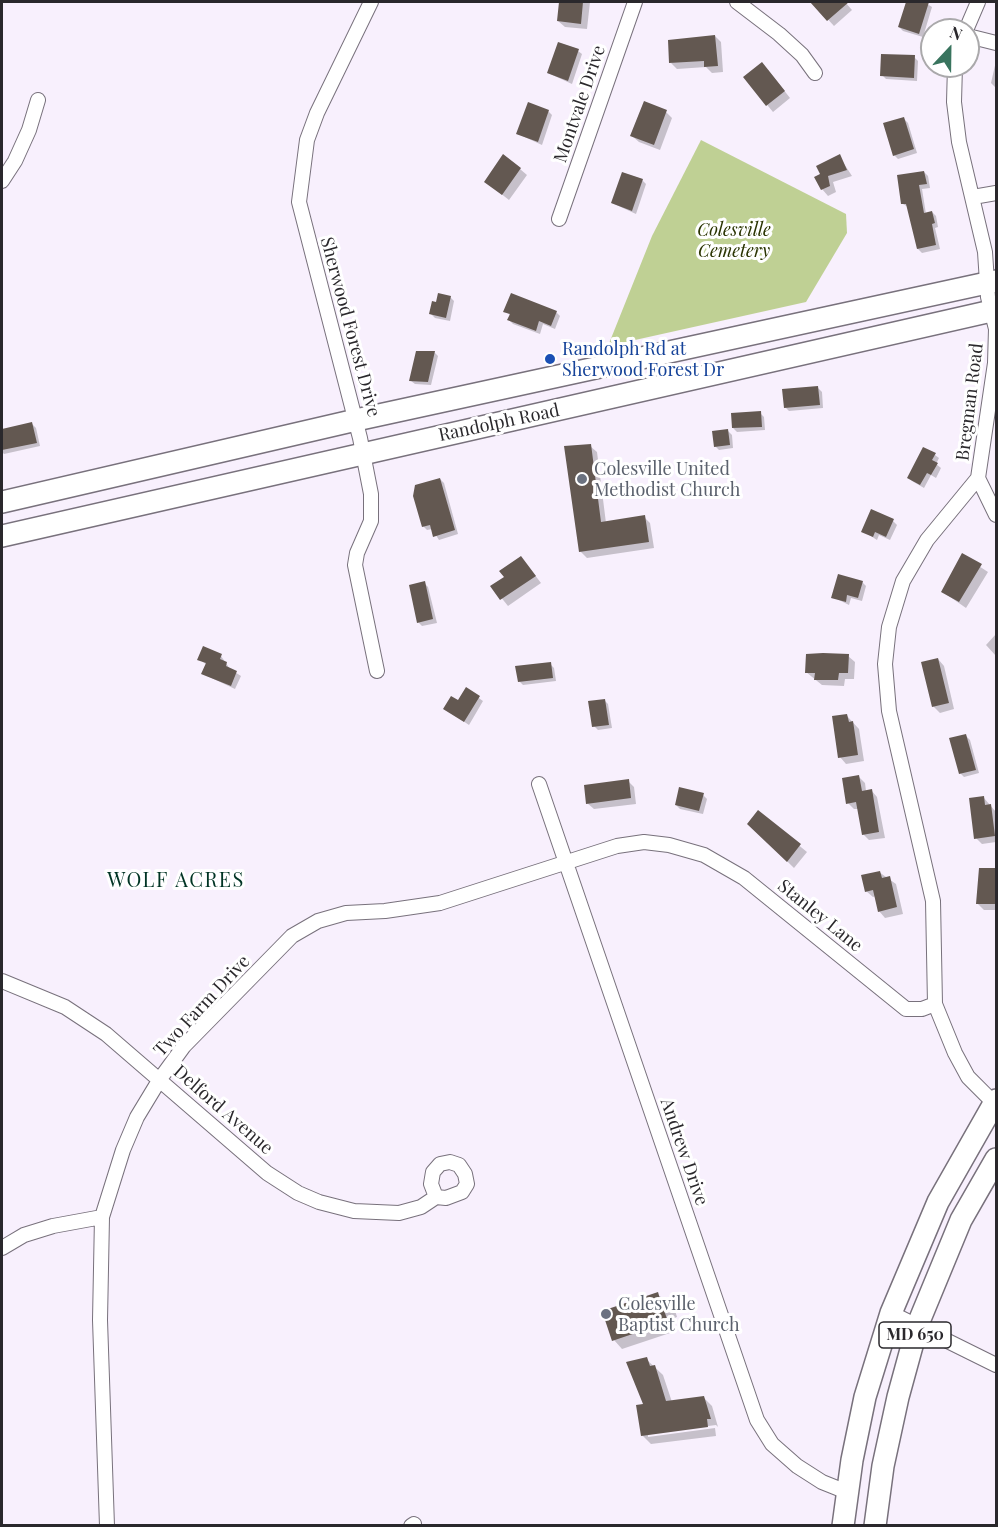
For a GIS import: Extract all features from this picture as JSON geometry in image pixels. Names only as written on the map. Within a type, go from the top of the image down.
[{"type":"main road","name":"Randolph Road","points":[[2,502],[356,420],[992,282]]},
{"type":"main road","name":"Randolph Road","points":[[2,536],[363,452],[683,383],[994,311]]},
{"type":"main road","name":"MD 650","points":[[843,1526],[865,1397],[891,1313],[938,1202],[995,1101]]},
{"type":"main road","name":"MD 650","points":[[875,1526],[883,1466],[898,1397],[918,1324],[961,1220],[996,1159]]},
{"type":"street","name":"Sherwood Forest Drive","points":[[371,2],[317,113],[308,140],[299,202],[356,420],[371,495],[371,521],[357,553],[355,565],[377,671]]},
{"type":"street","name":"Montvale Drive","points":[[559,219],[635,2]]},
{"type":"street","points":[[737,2],[780,34],[802,55],[815,73]]},
{"type":"street","points":[[971,18],[978,2]]},
{"type":"street","points":[[980,39],[996,43]]},
{"type":"street","name":"Bregman Road","points":[[935,1004],[933,901],[889,711],[885,664],[889,627],[903,581],[927,540],[978,478],[995,363],[996,329],[992,282],[955,112],[955,78]]},
{"type":"street","points":[[2,181],[29,130],[38,100]]},
{"type":"street","points":[[973,197],[996,193]]},
{"type":"street","points":[[978,478],[996,515]]},
{"type":"street","name":"Andrew Drive","points":[[539,784],[757,1420],[772,1444],[797,1466],[822,1482],[847,1492]]},
{"type":"street","name":"Stanley Lane","points":[[565,862],[617,846],[644,842],[669,845],[704,855],[744,878],[906,1009],[921,1009],[935,1004]]},
{"type":"street","name":"Two Farm Drive","points":[[107,1526],[100,1320],[102,1217],[123,1149],[160,1079],[184,1046],[292,936],[318,921],[346,913],[385,911],[440,903],[565,862]]},
{"type":"street","name":"Delford Avenue","points":[[2,981],[65,1007],[106,1034],[267,1173],[298,1193],[319,1202],[354,1211],[399,1213],[421,1207],[436,1197]]},
{"type":"street","points":[[935,1004],[955,1053],[968,1077],[995,1101]]},
{"type":"street","points":[[2,1248],[24,1235],[53,1226],[102,1217]]},
{"type":"street","points":[[891,1313],[918,1324],[996,1365]]},
{"type":"green space","name":"Colesville Cemetery","points":[[701,140],[846,214],[847,233],[806,302],[608,346],[652,236]]},
{"type":"building","points":[[559,2],[583,2],[581,24],[557,21]]},
{"type":"building","points":[[810,2],[849,2],[827,21]]},
{"type":"building","points":[[906,2],[929,2],[924,18],[920,18],[919,34],[898,27]]},
{"type":"building","points":[[715,35],[718,66],[704,67],[704,61],[669,63],[668,40]]},
{"type":"building","points":[[558,42],[579,49],[568,81],[547,73]]},
{"type":"building","points":[[881,54],[915,55],[914,78],[880,76]]},
{"type":"building","points":[[762,62],[785,91],[766,106],[743,77]]},
{"type":"building","points":[[644,101],[667,110],[654,145],[630,136]]},
{"type":"building","points":[[528,102],[549,110],[538,142],[516,134]]},
{"type":"building","points":[[904,117],[914,149],[893,156],[883,123]]},
{"type":"building","points":[[503,154],[521,168],[502,195],[484,182]]},
{"type":"building","points":[[840,154],[847,170],[828,176],[830,186],[821,190],[814,177],[820,174],[816,166]]},
{"type":"building","points":[[924,171],[927,184],[919,185],[924,213],[932,211],[936,245],[917,249],[906,204],[901,204],[897,175]]},
{"type":"building","points":[[622,172],[643,179],[632,211],[611,203]]},
{"type":"building","points":[[438,293],[451,296],[446,318],[429,314],[432,301],[436,302]]},
{"type":"building","points":[[511,293],[557,311],[551,326],[539,321],[536,331],[507,320],[510,314],[503,312]]},
{"type":"building","points":[[416,351],[435,351],[428,382],[409,381]]},
{"type":"building","points":[[818,386],[820,405],[784,408],[782,389]]},
{"type":"building","points":[[761,411],[762,427],[732,428],[731,413]]},
{"type":"building","points":[[32,422],[37,443],[2,450],[2,429]]},
{"type":"building","points":[[728,429],[730,445],[714,447],[712,431]]},
{"type":"building","points":[[591,444],[601,522],[645,515],[649,542],[579,552],[564,446]]},
{"type":"building","points":[[923,447],[936,453],[932,460],[938,463],[931,475],[927,473],[920,485],[907,478]]},
{"type":"building","points":[[440,478],[455,530],[433,537],[430,525],[422,527],[413,496],[415,485]]},
{"type":"building","points":[[871,509],[894,519],[886,537],[875,532],[873,537],[861,532]]},
{"type":"building","points":[[962,553],[982,564],[959,602],[941,592]]},
{"type":"building","points":[[521,556],[536,576],[500,600],[490,586],[504,577],[499,571]]},
{"type":"building","points":[[838,574],[863,581],[858,598],[847,595],[846,602],[831,598]]},
{"type":"building","points":[[425,581],[433,619],[417,623],[409,585]]},
{"type":"building","points":[[203,646],[222,654],[220,659],[227,662],[226,666],[237,671],[231,686],[201,674],[206,663],[197,660]]},
{"type":"building","points":[[806,654],[849,654],[848,673],[839,673],[838,680],[814,680],[815,673],[805,673]]},
{"type":"building","points":[[938,658],[949,703],[932,707],[921,662]]},
{"type":"building","points":[[551,662],[553,678],[518,682],[515,666]]},
{"type":"building","points":[[466,687],[480,696],[464,722],[443,709],[451,696],[458,700]]},
{"type":"building","points":[[605,699],[609,725],[592,727],[588,701]]},
{"type":"building","points":[[847,714],[849,722],[853,721],[858,755],[838,758],[832,716]]},
{"type":"building","points":[[966,734],[976,770],[959,774],[949,738]]},
{"type":"building","points":[[859,775],[862,791],[872,789],[879,832],[862,835],[856,802],[846,804],[842,778]]},
{"type":"building","points":[[629,779],[631,798],[586,804],[584,785]]},
{"type":"building","points":[[679,787],[704,793],[699,811],[675,805]]},
{"type":"building","points":[[984,796],[985,805],[991,804],[995,836],[974,839],[969,798]]},
{"type":"building","points":[[758,810],[801,844],[787,862],[747,824]]},
{"type":"building","points":[[979,868],[996,868],[996,904],[976,904]]},
{"type":"building","points":[[880,871],[882,878],[890,876],[897,907],[878,912],[873,890],[865,892],[861,875]]},
{"type":"building","points":[[658,1292],[660,1299],[666,1297],[670,1308],[664,1310],[668,1322],[612,1341],[602,1311]]},
{"type":"building","points":[[647,1357],[650,1366],[655,1365],[666,1401],[704,1396],[711,1419],[707,1419],[708,1427],[641,1436],[636,1405],[643,1404],[626,1362]]},
{"type":"place","name":"Randolph Rd at Sherwood Forest Dr","points":[[550,359]]},
{"type":"place","name":"Colesville United Methodist Church","points":[[582,479]]},
{"type":"place","name":"Colesville Baptist Church","points":[[606,1314]]},
{"type":"district","name":"WOLF ACRES","points":[[176,881]]}]
